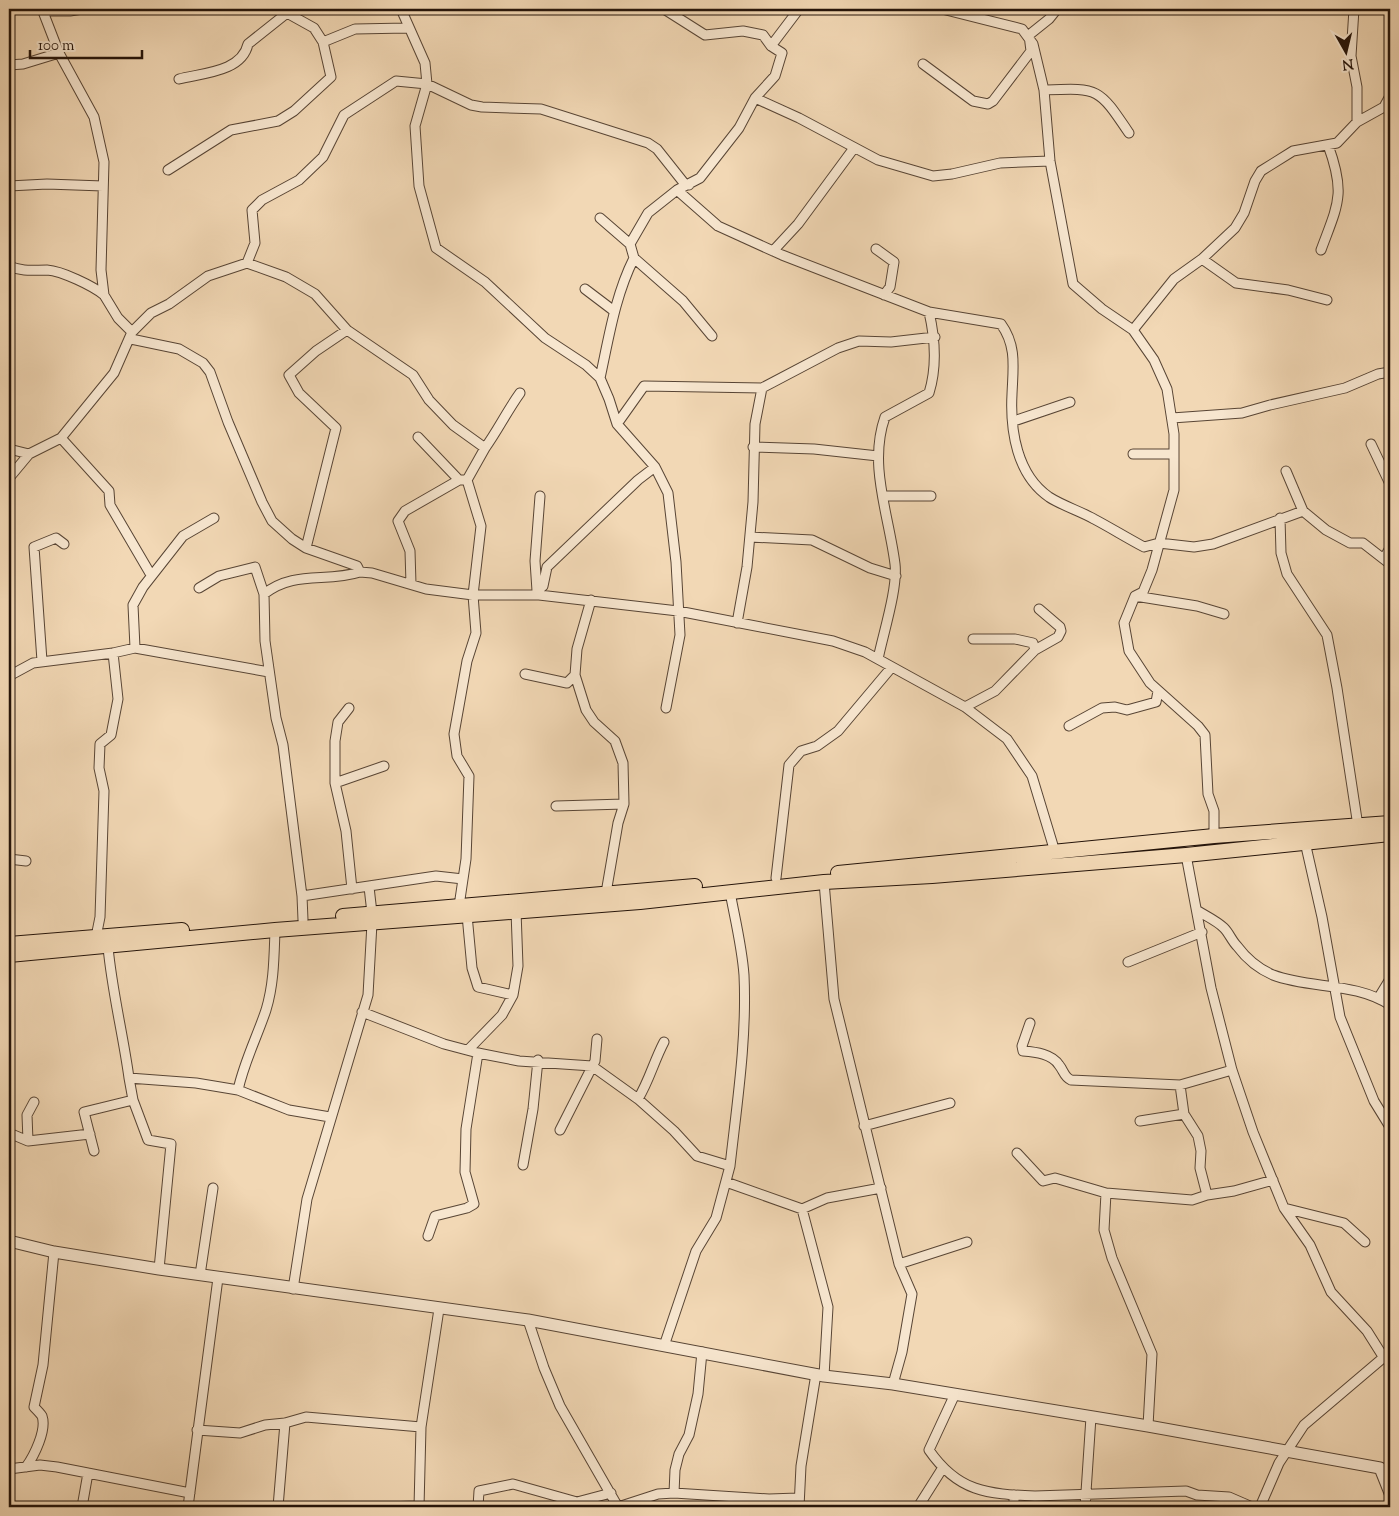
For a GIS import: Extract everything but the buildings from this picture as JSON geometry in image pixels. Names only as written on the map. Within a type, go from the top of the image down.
[{"type":"highway","points":[[9,955],[276,930],[372,918],[463,911],[606,894],[1214,836],[1390,823]]},
{"type":"highway","points":[[463,911],[516,911],[640,902],[824,882],[932,876],[1186,855],[1390,834]]},
{"type":"highway","points":[[9,944],[303,920],[372,918]]},
{"type":"street","points":[[82,9],[70,11],[42,10],[59,53],[94,117],[104,162],[101,270],[104,295]]},
{"type":"street","points":[[401,9],[407,28],[425,63],[427,84],[415,126],[419,186],[436,248],[485,282],[545,338],[586,364],[600,378],[617,424],[655,467],[668,493],[676,562],[680,635],[666,708]]},
{"type":"street","points":[[630,244],[648,213],[677,190],[700,178],[739,128],[755,98],[775,76],[782,53],[771,46],[763,36],[743,31],[705,34],[664,9]]},
{"type":"street","points":[[771,46],[799,9]]},
{"type":"street","points":[[942,9],[965,12],[1022,29],[1029,35],[1044,90],[1050,160],[1073,284],[1102,309],[1133,330],[1154,360],[1167,389],[1172,418],[1174,490],[1143,592],[1135,596],[1124,623],[1129,650],[1141,671],[1158,691],[1198,726],[1205,735],[1208,794],[1214,811],[1214,836]]},
{"type":"street","points":[[1029,35],[1058,9]]},
{"type":"street","points":[[1354,9],[1351,56],[1357,87],[1357,122]]},
{"type":"street","points":[[168,170],[231,130],[278,121],[294,111],[331,77],[324,42],[314,28],[287,13],[248,44],[247,51],[230,67],[179,79]]},
{"type":"street","points":[[324,42],[355,29],[407,28]]},
{"type":"street","points":[[924,64],[973,101],[988,104],[993,101],[1031,51],[1029,35]]},
{"type":"street","points":[[9,65],[23,64],[59,53]]},
{"type":"street","points":[[247,263],[255,243],[252,210],[262,200],[299,180],[322,157],[344,115],[396,81],[427,84],[471,105],[541,109],[648,144],[657,150],[684,183],[689,184]]},
{"type":"street","points":[[1044,90],[1082,88],[1096,92],[1112,109],[1129,134]]},
{"type":"street","points":[[1133,330],[1174,279],[1202,259],[1235,228],[1244,213],[1260,171],[1293,151],[1328,145],[1343,139],[1357,122],[1387,108],[1390,96]]},
{"type":"street","points":[[755,98],[799,118],[878,160],[933,176],[952,174],[1000,163],[1050,160]]},
{"type":"street","points":[[1321,250],[1340,192],[1335,164],[1328,145]]},
{"type":"street","points":[[773,251],[798,224],[854,148]]},
{"type":"street","points":[[9,186],[47,184],[103,186]]},
{"type":"street","points":[[677,190],[718,226],[773,251],[929,312],[1001,324],[1011,338],[1012,405],[1018,456],[1028,478],[1049,497],[1094,519],[1144,548],[1159,543],[1194,547],[1213,544],[1303,511]]},
{"type":"street","points":[[600,218],[630,244],[634,258],[683,301],[712,336]]},
{"type":"street","points":[[876,249],[894,262],[890,287],[884,295]]},
{"type":"street","points":[[600,378],[614,311],[624,279],[634,258]]},
{"type":"street","points":[[1202,259],[1236,283],[1288,290],[1327,300]]},
{"type":"street","points":[[9,478],[29,454],[61,438],[114,373],[132,335],[150,313],[169,304],[208,276],[247,263],[286,276],[315,294],[347,330],[413,375],[429,400],[447,419],[485,448]]},
{"type":"street","points":[[9,266],[27,272],[56,272],[95,288],[104,295],[118,318],[132,335],[179,349],[203,363],[210,372],[228,422],[272,521],[292,539],[306,548],[357,566],[360,572]]},
{"type":"street","points":[[586,289],[614,311]]},
{"type":"street","points":[[878,659],[896,576],[878,456],[881,428],[885,416],[929,393],[932,383],[935,338],[929,312]]},
{"type":"street","points":[[306,548],[336,428],[299,392],[289,375],[316,351],[347,330]]},
{"type":"street","points":[[617,424],[644,386],[762,388],[838,348],[859,342],[891,342],[935,338]]},
{"type":"street","points":[[1172,418],[1242,413],[1270,404],[1345,388],[1378,374],[1390,372]]},
{"type":"street","points":[[737,624],[742,602],[750,537],[753,502],[753,448],[755,424],[762,388]]},
{"type":"street","points":[[410,584],[410,551],[398,521],[405,511],[463,480],[500,428],[505,414],[520,393]]},
{"type":"street","points":[[1014,421],[1070,402]]},
{"type":"street","points":[[418,437],[463,480],[481,526],[473,595],[476,633],[467,661],[454,734],[457,756],[469,776],[463,911],[472,968],[478,987],[513,996]]},
{"type":"street","points":[[61,438],[109,492],[110,505],[151,575]]},
{"type":"street","points":[[1371,444],[1390,484]]},
{"type":"street","points":[[753,448],[814,448],[878,456]]},
{"type":"street","points":[[9,449],[29,454]]},
{"type":"street","points":[[1133,454],[1174,454]]},
{"type":"street","points":[[538,593],[543,586],[547,567],[638,480],[655,467]]},
{"type":"street","points":[[1286,471],[1303,511],[1334,534],[1350,543],[1364,543],[1387,561],[1390,548]]},
{"type":"street","points":[[538,593],[535,561],[540,496]]},
{"type":"street","points":[[883,496],[931,496]]},
{"type":"street","points":[[135,648],[133,605],[151,575],[183,536],[214,518]]},
{"type":"street","points":[[1280,518],[1281,553],[1287,574],[1327,635],[1339,697],[1358,826]]},
{"type":"street","points":[[750,537],[812,540],[870,568],[896,576]]},
{"type":"street","points":[[42,661],[34,547],[56,538],[64,544]]},
{"type":"street","points":[[199,588],[219,576],[255,567],[264,594],[265,641],[276,718],[283,746],[302,896],[303,920]]},
{"type":"street","points":[[264,594],[277,584],[294,580],[343,576],[360,572],[372,573],[426,589],[473,595],[538,593],[678,611],[737,624],[833,641],[878,659],[890,668],[965,707],[1007,738],[1032,776],[1055,852]]},
{"type":"street","points":[[1135,596],[1197,606],[1224,614]]},
{"type":"street","points":[[591,600],[577,649],[575,675],[586,710],[594,722],[615,741],[623,763],[624,804],[618,823],[606,894]]},
{"type":"street","points":[[965,707],[995,690],[1035,650],[1058,637],[1061,632],[1060,627],[1039,610]]},
{"type":"street","points":[[974,639],[1015,639],[1032,643],[1035,650]]},
{"type":"street","points":[[9,676],[33,663],[113,653],[135,648],[269,672]]},
{"type":"street","points":[[96,937],[100,916],[99,873],[104,801],[98,768],[100,744],[111,735],[118,699],[113,653]]},
{"type":"street","points":[[776,878],[789,765],[800,751],[816,746],[838,731],[890,668]]},
{"type":"street","points":[[525,674],[567,683],[575,675]]},
{"type":"street","points":[[1070,726],[1102,708],[1115,707],[1127,710],[1156,702],[1158,691]]},
{"type":"street","points":[[349,708],[338,722],[335,741],[335,783],[346,831],[352,889]]},
{"type":"street","points":[[335,783],[384,766]]},
{"type":"street","points":[[556,806],[624,804]]},
{"type":"street","points":[[1305,842],[1340,1017],[1374,1101],[1390,1127]]},
{"type":"street","points":[[1186,855],[1202,932],[1211,988],[1232,1070],[1253,1132],[1284,1208],[1310,1245],[1331,1292],[1387,1355],[1304,1424],[1287,1450],[1260,1507]]},
{"type":"street","points":[[9,859],[26,861]]},
{"type":"street","points":[[302,896],[436,876],[463,879]]},
{"type":"street","points":[[824,882],[834,999],[899,1264],[912,1294],[902,1352],[893,1384]]},
{"type":"street","points":[[294,1289],[307,1199],[368,995],[372,918],[369,887]]},
{"type":"street","points":[[664,1346],[696,1251],[716,1218],[730,1166],[743,1057],[744,974],[730,892]]},
{"type":"street","points":[[468,1050],[502,1015],[513,996],[518,966],[516,911]]},
{"type":"street","points":[[1198,911],[1224,928],[1238,948],[1254,964],[1271,974],[1294,982],[1335,986],[1379,997],[1390,1005]]},
{"type":"street","points":[[238,1090],[243,1067],[267,1008],[274,975],[276,930]]},
{"type":"street","points":[[1128,962],[1202,932]]},
{"type":"street","points":[[108,947],[110,973],[133,1100],[148,1140],[171,1144],[159,1269]]},
{"type":"street","points":[[1379,997],[1390,979]]},
{"type":"street","points":[[362,1012],[436,1041],[468,1050],[519,1060],[538,1060],[592,1066],[638,1099],[674,1130],[697,1156],[730,1166]]},
{"type":"street","points":[[1030,1023],[1022,1046],[1023,1051],[1039,1052],[1054,1060],[1066,1078],[1071,1080],[1180,1085],[1232,1070]]},
{"type":"street","points":[[560,1130],[592,1066],[597,1039]]},
{"type":"street","points":[[638,1099],[647,1084],[651,1070],[664,1042]]},
{"type":"street","points":[[428,1236],[435,1216],[467,1208],[474,1204],[465,1172],[466,1129],[478,1052]]},
{"type":"street","points":[[523,1165],[533,1110],[538,1060]]},
{"type":"street","points":[[129,1078],[196,1083],[238,1090],[289,1110],[330,1117]]},
{"type":"street","points":[[1180,1085],[1184,1114],[1198,1136],[1201,1151],[1200,1168],[1207,1195]]},
{"type":"street","points":[[94,1152],[84,1112],[133,1100]]},
{"type":"street","points":[[28,1141],[27,1115],[34,1102]]},
{"type":"street","points":[[864,1126],[950,1103]]},
{"type":"street","points":[[1140,1121],[1184,1114]]},
{"type":"street","points":[[9,1133],[28,1141],[90,1134]]},
{"type":"street","points":[[1017,1153],[1043,1181],[1055,1178],[1106,1193],[1192,1200],[1273,1180]]},
{"type":"street","points":[[726,1182],[802,1209],[827,1198],[881,1188]]},
{"type":"street","points":[[200,1275],[213,1188]]},
{"type":"street","points":[[1106,1193],[1104,1230],[1112,1258],[1152,1354],[1148,1426]]},
{"type":"street","points":[[1284,1208],[1344,1223],[1365,1242]]},
{"type":"street","points":[[528,1320],[544,1368],[560,1406],[618,1507],[658,1494],[674,1493],[769,1499],[799,1503],[820,1375],[828,1307],[802,1209]]},
{"type":"street","points":[[9,1241],[54,1252],[218,1278],[528,1320],[820,1375],[893,1384],[1287,1450],[1385,1469],[1390,1493]]},
{"type":"street","points":[[899,1264],[967,1242]]},
{"type":"street","points":[[26,1467],[36,1453],[43,1424],[42,1416],[34,1407],[44,1355],[54,1252]]},
{"type":"street","points":[[188,1507],[218,1278]]},
{"type":"street","points":[[382,1507],[419,1507],[421,1427],[439,1309]]},
{"type":"street","points":[[674,1493],[676,1470],[680,1454],[689,1434],[698,1394],[702,1352]]},
{"type":"street","points":[[955,1394],[929,1450],[942,1469],[969,1487],[1014,1495],[1186,1491],[1197,1496],[1229,1497],[1252,1507]]},
{"type":"street","points":[[197,1430],[240,1433],[265,1425],[285,1423],[306,1417],[421,1427]]},
{"type":"street","points":[[1085,1507],[1091,1417]]},
{"type":"street","points":[[278,1507],[285,1423]]},
{"type":"street","points":[[9,1469],[40,1465],[190,1493]]},
{"type":"street","points":[[918,1507],[921,1498],[942,1469]]},
{"type":"street","points":[[82,1507],[88,1473]]},
{"type":"street","points":[[478,1507],[479,1492],[513,1484],[577,1502],[611,1493]]},
{"type":"street","points":[[1014,1495],[1014,1507]]}]
